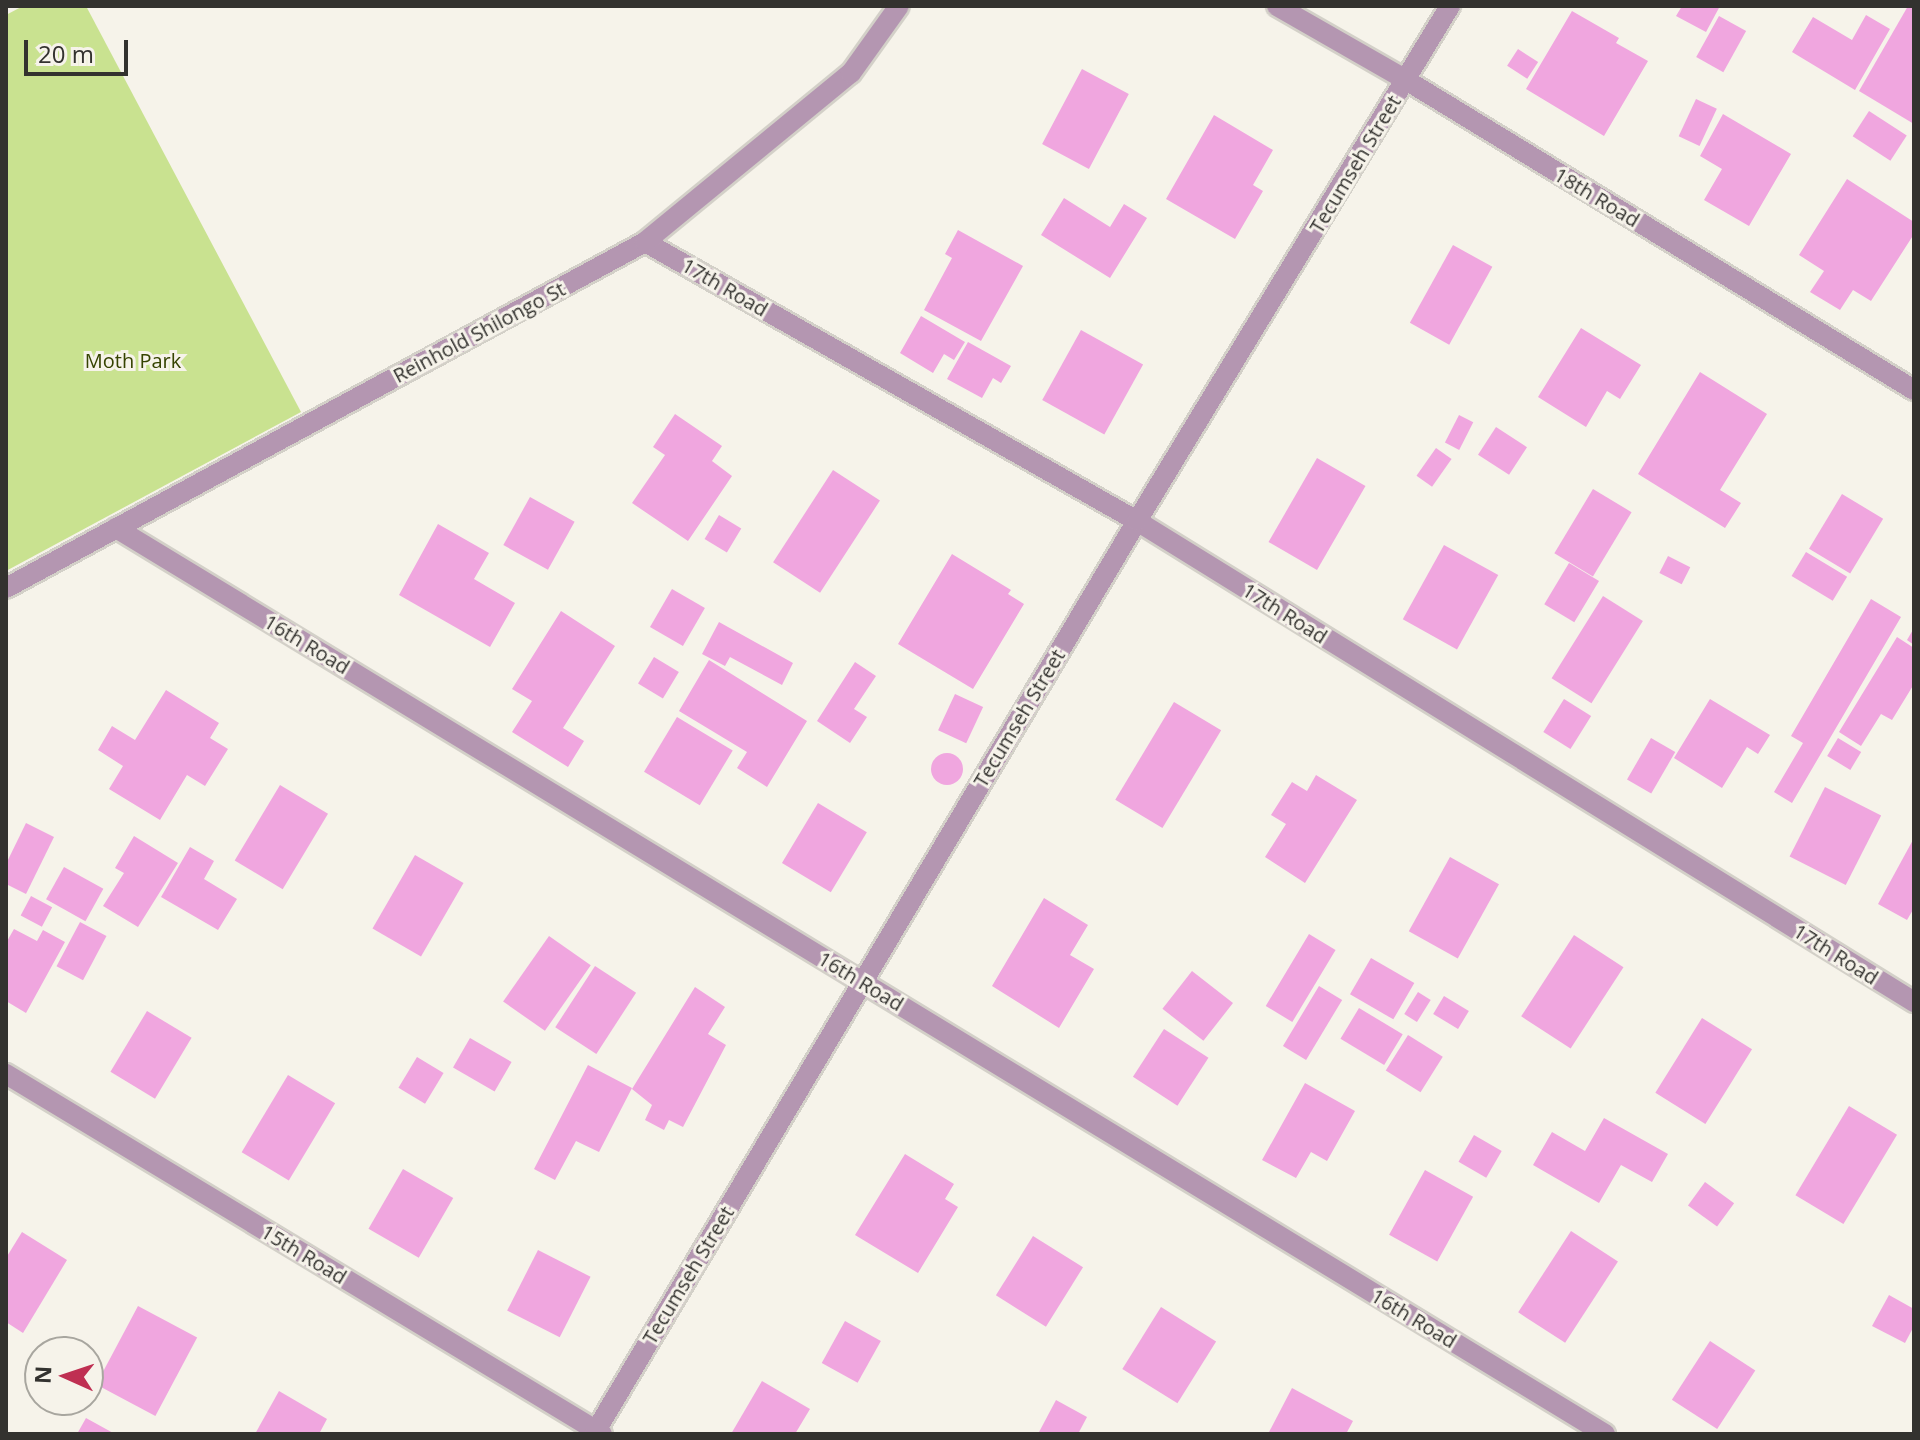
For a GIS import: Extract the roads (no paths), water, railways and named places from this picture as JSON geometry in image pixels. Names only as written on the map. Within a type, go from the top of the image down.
[{"type":"street","name":"Reinhold Shilongo St","points":[[6,588],[645,242],[851,73],[899,6]]},
{"type":"street","name":"18th Road","points":[[1277,6],[1406,80],[1914,390]]},
{"type":"street","name":"Tecumseh Street","points":[[598,1433],[862,981],[1450,6]]},
{"type":"street","name":"17th Road","points":[[645,242],[1137,521],[1914,1002]]},
{"type":"street","name":"16th Road","points":[[116,528],[1605,1434]]},
{"type":"street","name":"15th Road","points":[[6,1074],[598,1433]]},
{"type":"park label","name":"Moth Park","points":[[133,360]]}]
